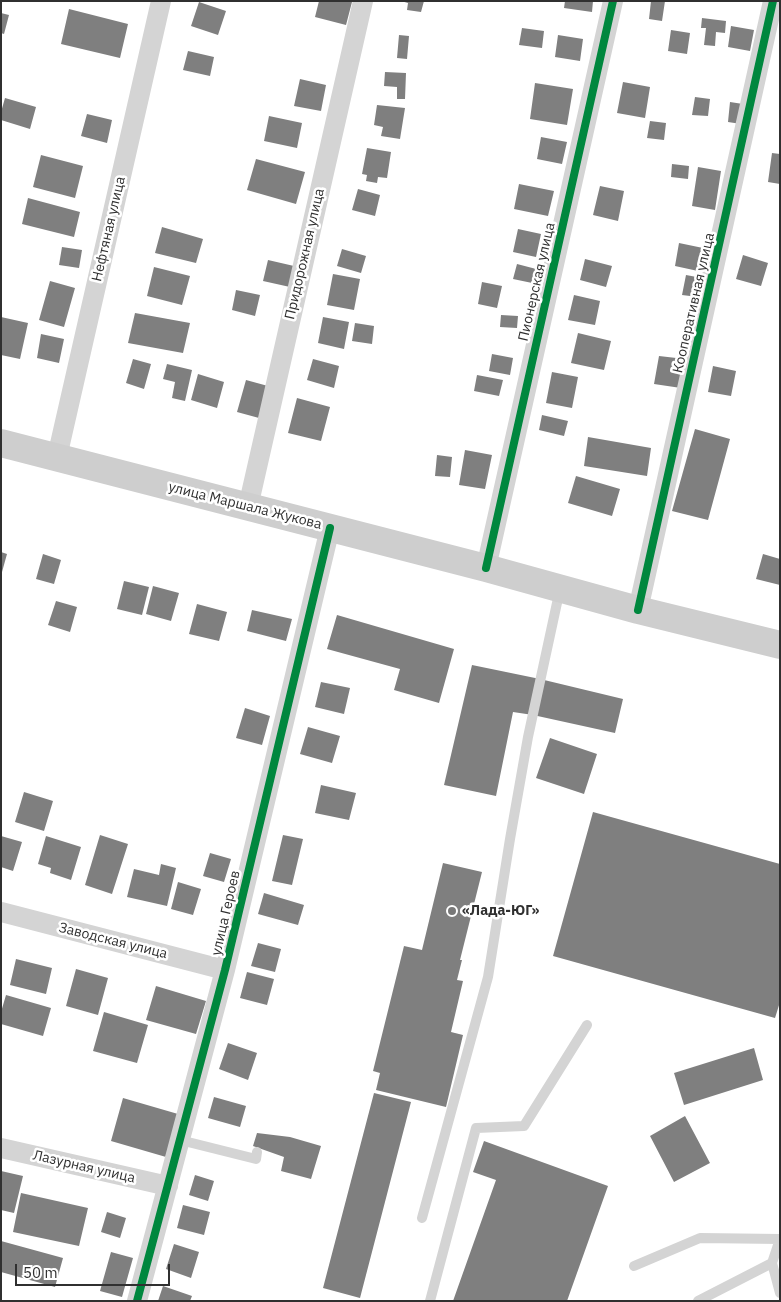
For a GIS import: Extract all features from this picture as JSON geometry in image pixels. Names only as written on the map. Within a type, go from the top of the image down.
[{"type":"main road","name":"улица Маршала Жукова","points":[[1,443],[486,568],[638,610],[780,645]]},
{"type":"street","name":"Нефтяная улица","points":[[57,458],[161,1]]},
{"type":"street","name":"Придорожная улица","points":[[248,507],[363,1]]},
{"type":"street","name":"Пионерская улица","points":[[486,568],[613,1]]},
{"type":"street","name":"Кооперативная улица","points":[[638,610],[773,1]]},
{"type":"street","name":"улица Героев","points":[[137,1301],[225,970],[330,528]]},
{"type":"street","name":"Заводская улица","points":[[1,912],[225,970]]},
{"type":"street","name":"Лазурная улица","points":[[1,1148],[168,1186]]},
{"type":"lane","points":[[422,1218],[488,977],[526,746],[560,588]]},
{"type":"lane","points":[[430,1301],[476,1128],[524,1126],[587,1025]]},
{"type":"lane","points":[[180,1140],[256,1159],[257,1152]]},
{"type":"lane","points":[[634,1266],[700,1238],[780,1239],[772,1263],[780,1293]]},
{"type":"lane","points":[[698,1301],[772,1263]]},
{"type":"building","points":[[319,1],[352,2],[346,25],[315,17]]},
{"type":"building","points":[[401,1],[424,1],[421,12],[407,10],[408,3]]},
{"type":"building","points":[[565,1],[593,1],[592,12],[564,8]]},
{"type":"building","points":[[651,1],[665,1],[662,21],[649,19]]},
{"type":"building","points":[[199,2],[226,11],[218,35],[191,26]]},
{"type":"building","points":[[69,9],[128,24],[120,58],[61,44]]},
{"type":"building","points":[[1,13],[9,15],[4,34],[1,33]]},
{"type":"building","points":[[702,18],[726,21],[725,33],[716,32],[715,46],[704,45],[706,28],[701,28]]},
{"type":"building","points":[[731,26],[754,30],[750,51],[728,47]]},
{"type":"building","points":[[522,28],[544,31],[542,48],[519,45]]},
{"type":"building","points":[[671,30],[690,33],[687,54],[668,51]]},
{"type":"building","points":[[399,35],[409,36],[407,59],[397,58]]},
{"type":"building","points":[[558,35],[583,39],[580,61],[555,57]]},
{"type":"building","points":[[188,51],[214,57],[210,76],[183,70]]},
{"type":"building","points":[[385,72],[406,73],[405,99],[397,99],[397,87],[384,86]]},
{"type":"building","points":[[300,79],[326,85],[321,111],[294,106]]},
{"type":"building","points":[[623,82],[650,87],[645,118],[617,113]]},
{"type":"building","points":[[535,83],[573,89],[567,125],[530,119]]},
{"type":"building","points":[[695,97],[710,99],[708,116],[692,115]]},
{"type":"building","points":[[5,98],[36,107],[30,129],[1,120]]},
{"type":"building","points":[[730,102],[743,104],[741,124],[728,122]]},
{"type":"building","points":[[377,105],[405,108],[400,139],[381,136],[383,127],[374,125]]},
{"type":"building","points":[[87,114],[112,120],[107,143],[81,136]]},
{"type":"building","points":[[269,116],[302,123],[297,148],[264,141]]},
{"type":"building","points":[[650,121],[666,123],[664,140],[647,138]]},
{"type":"building","points":[[541,137],[567,142],[562,164],[537,159]]},
{"type":"building","points":[[367,148],[391,152],[387,178],[378,177],[377,183],[366,181],[367,175],[362,174]]},
{"type":"building","points":[[772,153],[780,154],[780,184],[768,182]]},
{"type":"building","points":[[41,155],[83,166],[75,198],[33,187]]},
{"type":"building","points":[[256,159],[305,172],[296,204],[247,190]]},
{"type":"building","points":[[672,164],[689,166],[688,179],[671,177]]},
{"type":"building","points":[[698,167],[721,171],[715,210],[692,206]]},
{"type":"building","points":[[519,184],[554,191],[548,216],[514,209]]},
{"type":"building","points":[[600,186],[624,191],[618,221],[593,215]]},
{"type":"building","points":[[358,189],[380,195],[375,216],[352,210]]},
{"type":"building","points":[[28,198],[80,212],[74,237],[22,224]]},
{"type":"building","points":[[162,227],[203,239],[196,263],[155,253]]},
{"type":"building","points":[[518,229],[541,234],[536,257],[513,252]]},
{"type":"building","points":[[679,243],[703,248],[698,271],[675,266]]},
{"type":"building","points":[[62,247],[82,250],[79,268],[59,265]]},
{"type":"building","points":[[342,249],[366,256],[361,273],[337,266]]},
{"type":"building","points":[[743,255],[768,263],[761,286],[736,279]]},
{"type":"building","points":[[585,259],[612,266],[606,287],[580,280]]},
{"type":"building","points":[[268,260],[294,266],[290,287],[263,281]]},
{"type":"building","points":[[517,264],[540,270],[537,284],[513,279]]},
{"type":"building","points":[[154,267],[190,276],[182,305],[147,296]]},
{"type":"building","points":[[333,274],[360,279],[354,310],[327,305]]},
{"type":"building","points":[[686,275],[702,278],[698,297],[682,295]]},
{"type":"building","points":[[50,281],[75,288],[64,327],[39,320]]},
{"type":"building","points":[[482,282],[502,286],[497,308],[478,304]]},
{"type":"building","points":[[236,290],[260,295],[255,316],[232,310]]},
{"type":"building","points":[[574,295],[600,301],[595,325],[568,320]]},
{"type":"building","points":[[135,313],[190,323],[183,353],[128,343]]},
{"type":"building","points":[[501,315],[518,316],[517,328],[500,327]]},
{"type":"building","points":[[1,317],[28,323],[20,359],[1,355]]},
{"type":"building","points":[[323,317],[349,322],[344,349],[318,343]]},
{"type":"building","points":[[355,323],[374,326],[372,344],[352,341]]},
{"type":"building","points":[[578,333],[611,341],[604,370],[571,363]]},
{"type":"building","points":[[41,334],[64,339],[59,363],[37,358]]},
{"type":"building","points":[[492,354],[513,358],[510,375],[489,371]]},
{"type":"building","points":[[659,356],[685,359],[681,388],[654,384]]},
{"type":"building","points":[[133,359],[151,364],[144,389],[126,383]]},
{"type":"building","points":[[313,359],[339,366],[334,388],[307,380]]},
{"type":"building","points":[[167,364],[192,370],[185,401],[172,398],[175,382],[163,379]]},
{"type":"building","points":[[713,366],[736,371],[731,396],[708,392]]},
{"type":"building","points":[[552,372],[578,377],[572,408],[546,403]]},
{"type":"building","points":[[198,374],[224,382],[217,408],[191,400]]},
{"type":"building","points":[[477,375],[503,380],[499,396],[474,391]]},
{"type":"building","points":[[246,380],[268,386],[259,418],[237,412]]},
{"type":"building","points":[[297,398],[330,407],[321,441],[288,433]]},
{"type":"building","points":[[542,415],[568,421],[564,436],[539,430]]},
{"type":"building","points":[[695,429],[730,439],[708,520],[672,511]]},
{"type":"building","points":[[588,437],[651,448],[647,476],[584,466]]},
{"type":"building","points":[[465,450],[492,455],[485,489],[459,485]]},
{"type":"building","points":[[437,455],[452,457],[450,477],[435,476]]},
{"type":"building","points":[[576,476],[620,489],[612,516],[568,503]]},
{"type":"building","points":[[1,552],[7,554],[2,572],[1,572]]},
{"type":"building","points":[[43,554],[61,560],[54,584],[36,579]]},
{"type":"building","points":[[763,554],[780,559],[780,585],[756,579]]},
{"type":"building","points":[[124,581],[149,587],[142,615],[117,609]]},
{"type":"building","points":[[153,586],[179,593],[171,621],[146,614]]},
{"type":"building","points":[[56,601],[77,607],[70,632],[48,625]]},
{"type":"building","points":[[197,604],[227,612],[219,641],[189,634]]},
{"type":"building","points":[[252,610],[292,619],[286,641],[247,631]]},
{"type":"building","points":[[337,615],[454,649],[439,703],[394,690],[400,669],[327,649]]},
{"type":"building","points":[[472,665],[623,699],[615,733],[513,712],[496,796],[444,785]]},
{"type":"building","points":[[321,682],[350,688],[344,714],[315,707]]},
{"type":"building","points":[[245,708],[270,716],[262,745],[236,738]]},
{"type":"building","points":[[308,727],[340,736],[332,763],[300,754]]},
{"type":"building","points":[[550,738],[597,754],[584,794],[536,778]]},
{"type":"building","points":[[321,785],[356,793],[349,820],[315,813]]},
{"type":"building","points":[[24,792],[53,801],[44,831],[15,822]]},
{"type":"building","points":[[593,812],[780,864],[780,1002],[775,1018],[553,956]]},
{"type":"building","points":[[100,835],[128,844],[112,894],[85,885]]},
{"type":"building","points":[[283,835],[303,839],[292,885],[272,881]]},
{"type":"building","points":[[1,836],[22,842],[13,871],[1,867]]},
{"type":"building","points":[[46,836],[81,847],[71,880],[50,873],[51,868],[38,864]]},
{"type":"building","points":[[210,853],[231,859],[224,882],[203,876]]},
{"type":"building","points":[[443,863],[482,872],[460,960],[462,960],[457,980],[463,981],[451,1032],[463,1035],[446,1107],[376,1090],[380,1073],[373,1071],[404,946],[422,950]]},
{"type":"building","points":[[161,864],[176,868],[167,906],[127,897],[134,869],[159,875]]},
{"type":"building","points":[[178,882],[201,889],[193,915],[171,909]]},
{"type":"building","points":[[264,893],[304,905],[298,925],[258,914]]},
{"type":"building","points":[[258,943],[281,949],[275,972],[251,966]]},
{"type":"building","points":[[16,959],[52,968],[46,994],[10,985]]},
{"type":"building","points":[[76,969],[108,978],[98,1015],[66,1006]]},
{"type":"building","points":[[247,972],[274,979],[267,1005],[240,998]]},
{"type":"building","points":[[156,986],[206,1001],[196,1034],[146,1020]]},
{"type":"building","points":[[6,995],[51,1008],[43,1036],[1,1024],[1,1012]]},
{"type":"building","points":[[104,1012],[148,1025],[137,1063],[93,1051]]},
{"type":"building","points":[[228,1043],[257,1053],[248,1080],[219,1069]]},
{"type":"building","points":[[754,1048],[763,1080],[684,1105],[674,1073]]},
{"type":"building","points":[[374,1093],[411,1102],[360,1298],[323,1288]]},
{"type":"building","points":[[214,1097],[246,1106],[240,1127],[208,1118]]},
{"type":"building","points":[[123,1098],[178,1114],[166,1157],[111,1141]]},
{"type":"building","points":[[685,1116],[710,1163],[674,1182],[650,1136]]},
{"type":"building","points":[[257,1133],[290,1137],[321,1146],[311,1179],[281,1171],[284,1157],[253,1146]]},
{"type":"building","points":[[484,1141],[608,1186],[567,1301],[453,1301],[496,1180],[473,1172]]},
{"type":"building","points":[[1,1171],[23,1176],[14,1213],[1,1210]]},
{"type":"building","points":[[195,1175],[214,1181],[208,1201],[189,1195]]},
{"type":"building","points":[[21,1193],[88,1208],[79,1246],[13,1232]]},
{"type":"building","points":[[183,1205],[210,1212],[204,1235],[177,1228]]},
{"type":"building","points":[[107,1212],[126,1218],[120,1238],[101,1232]]},
{"type":"building","points":[[1,1241],[63,1258],[55,1287],[1,1272]]},
{"type":"building","points":[[174,1244],[199,1252],[191,1278],[166,1269]]},
{"type":"building","points":[[111,1252],[133,1258],[122,1297],[100,1291]]},
{"type":"building","points":[[163,1286],[192,1296],[190,1301],[158,1301]]},
{"type":"cycle path","points":[[486,568],[613,1]]},
{"type":"cycle path","points":[[638,610],[773,1]]},
{"type":"cycle path","points":[[137,1301],[225,970],[330,528]]},
{"type":"place","name":"«Лада-ЮГ»","points":[[452,911]]}]
